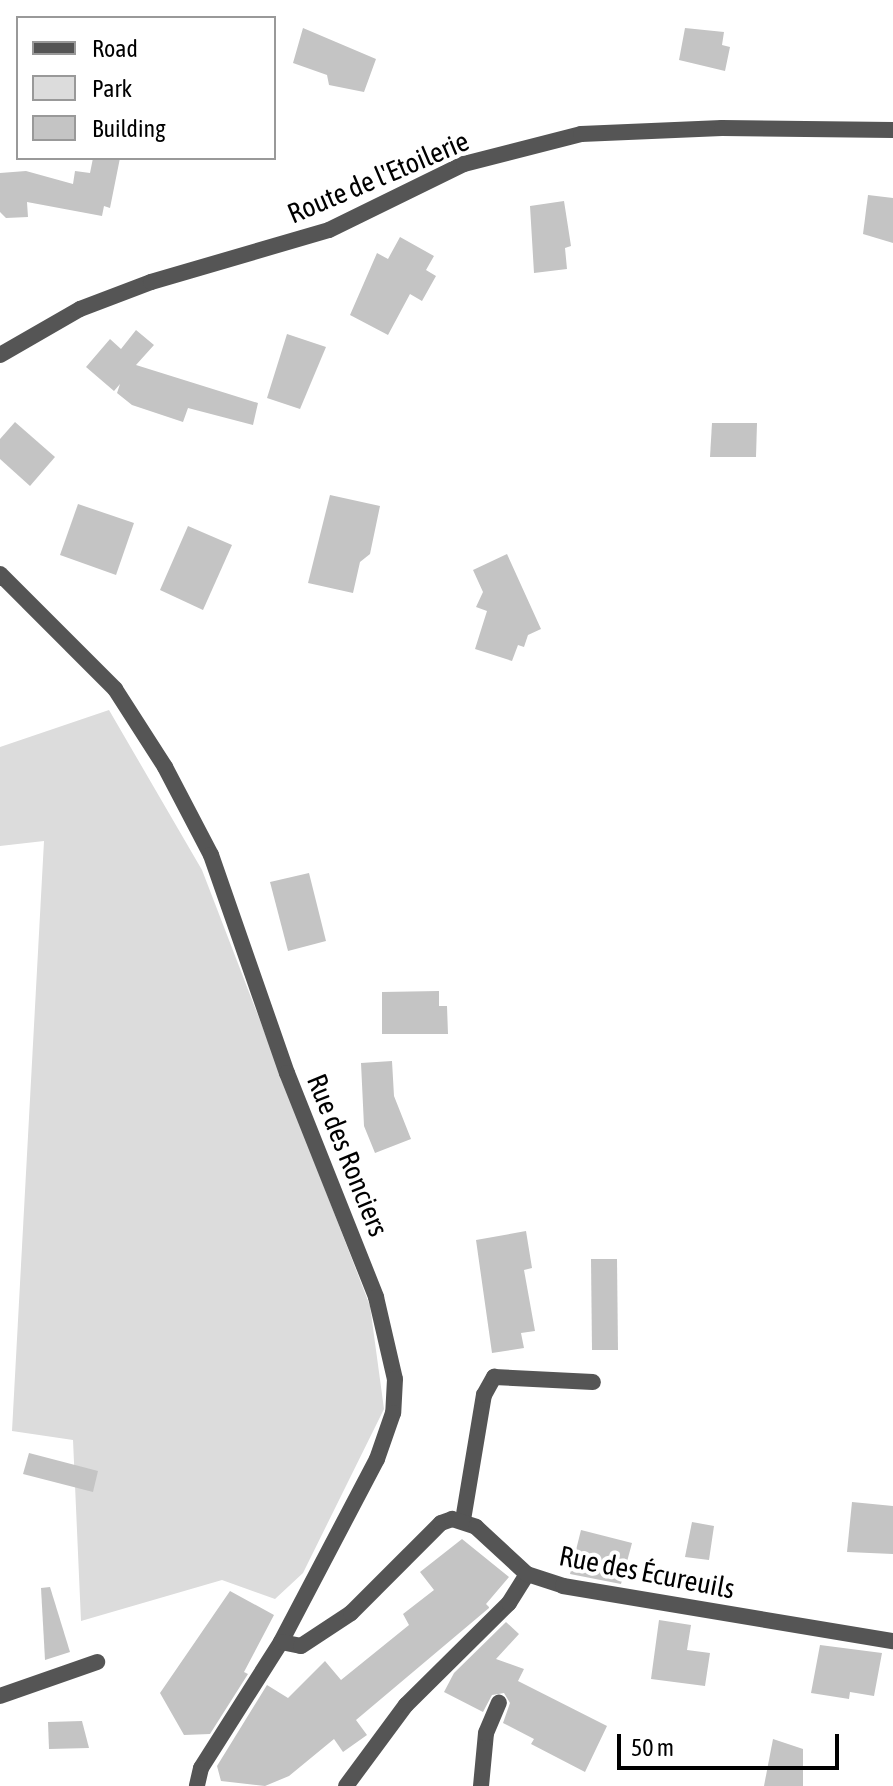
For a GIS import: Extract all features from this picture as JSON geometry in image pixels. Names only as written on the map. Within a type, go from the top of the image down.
[{"type":"street","name":"Route de l'Etoilerie","points":[[0,355],[109,298],[329,230],[464,164],[566,138],[722,128],[893,130]]},
{"type":"street","name":"Rue des Ronciers","points":[[0,574],[115,689],[165,767],[211,855],[287,1073],[376,1297],[395,1379],[393,1413],[377,1459],[281,1642],[201,1768],[197,1786]]},
{"type":"street","points":[[463,1520],[484,1395],[494,1377],[593,1382]]},
{"type":"street","points":[[281,1642],[301,1646],[351,1613],[441,1523],[463,1520],[527,1574]]},
{"type":"street","name":"Rue des Écureuils","points":[[346,1786],[406,1705],[509,1603],[527,1574],[608,1598],[893,1641]]},
{"type":"street","points":[[0,1696],[97,1662]]},
{"type":"street","points":[[481,1786],[486,1733],[499,1703]]},
{"type":"green space","points":[[109,710],[202,870],[370,1306],[384,1409],[303,1573],[275,1599],[222,1580],[81,1621],[73,1440],[12,1431],[44,841],[0,846],[0,747]]},
{"type":"building","points":[[303,28],[376,59],[364,92],[329,85],[327,75],[293,63]]},
{"type":"building","points":[[685,28],[724,32],[722,45],[730,47],[725,71],[679,60]]},
{"type":"building","points":[[93,160],[120,160],[110,208],[104,206],[102,216],[27,202],[28,217],[6,218],[0,212],[0,173],[26,171],[73,184],[75,171],[90,173]]},
{"type":"building","points":[[868,195],[893,198],[893,243],[863,234]]},
{"type":"building","points":[[564,201],[571,246],[565,248],[567,269],[534,273],[530,206]]},
{"type":"building","points":[[400,237],[434,256],[426,270],[436,276],[422,301],[410,294],[388,335],[350,315],[377,253],[388,259]]},
{"type":"building","points":[[136,330],[154,345],[136,365],[258,403],[253,425],[188,408],[183,422],[132,405],[117,393],[120,384],[114,391],[86,367],[110,339],[121,349]]},
{"type":"building","points":[[287,334],[326,347],[300,409],[267,398]]},
{"type":"building","points":[[15,422],[55,457],[30,486],[0,459],[0,439]]},
{"type":"building","points":[[712,423],[757,423],[756,457],[710,457]]},
{"type":"building","points":[[330,495],[380,506],[370,554],[360,562],[353,593],[308,583]]},
{"type":"building","points":[[78,504],[134,523],[116,575],[60,555]]},
{"type":"building","points":[[188,526],[232,545],[203,610],[160,590]]},
{"type":"building","points":[[507,554],[541,629],[528,635],[524,647],[518,645],[512,661],[475,649],[487,611],[476,607],[483,592],[473,570]]},
{"type":"building","points":[[309,873],[326,941],[288,951],[270,882]]},
{"type":"building","points":[[439,991],[439,1006],[447,1006],[448,1034],[382,1034],[382,992]]},
{"type":"building","points":[[392,1061],[394,1096],[411,1139],[375,1153],[364,1126],[361,1063]]},
{"type":"building","points":[[526,1231],[532,1268],[524,1270],[535,1331],[521,1333],[524,1348],[492,1353],[476,1240]]},
{"type":"building","points":[[591,1259],[617,1259],[618,1350],[592,1350]]},
{"type":"building","points":[[29,1453],[98,1471],[93,1492],[23,1474]]},
{"type":"building","points":[[852,1502],[893,1506],[893,1554],[847,1552]]},
{"type":"building","points":[[692,1522],[714,1526],[709,1560],[685,1557]]},
{"type":"building","points":[[581,1530],[632,1543],[621,1584],[570,1574]]},
{"type":"building","points":[[462,1539],[509,1577],[486,1604],[489,1608],[356,1720],[367,1735],[343,1752],[334,1739],[289,1776],[265,1786],[221,1781],[217,1766],[267,1685],[288,1698],[325,1661],[341,1680],[409,1625],[403,1614],[434,1590],[420,1572]]},
{"type":"building","points":[[50,1587],[70,1652],[45,1660],[41,1588]]},
{"type":"building","points":[[230,1591],[274,1615],[244,1672],[248,1674],[210,1734],[184,1735],[160,1693]]},
{"type":"building","points":[[659,1620],[691,1625],[687,1650],[710,1653],[705,1686],[651,1679]]},
{"type":"building","points":[[506,1622],[519,1634],[496,1659],[524,1669],[518,1681],[607,1726],[585,1772],[531,1744],[534,1739],[503,1723],[510,1703],[504,1693],[492,1695],[483,1712],[444,1692],[454,1673]]},
{"type":"building","points":[[820,1645],[882,1653],[874,1696],[850,1692],[849,1699],[811,1693]]},
{"type":"building","points":[[82,1721],[89,1748],[49,1749],[48,1722]]},
{"type":"building","points":[[773,1739],[803,1749],[803,1786],[764,1786]]}]
